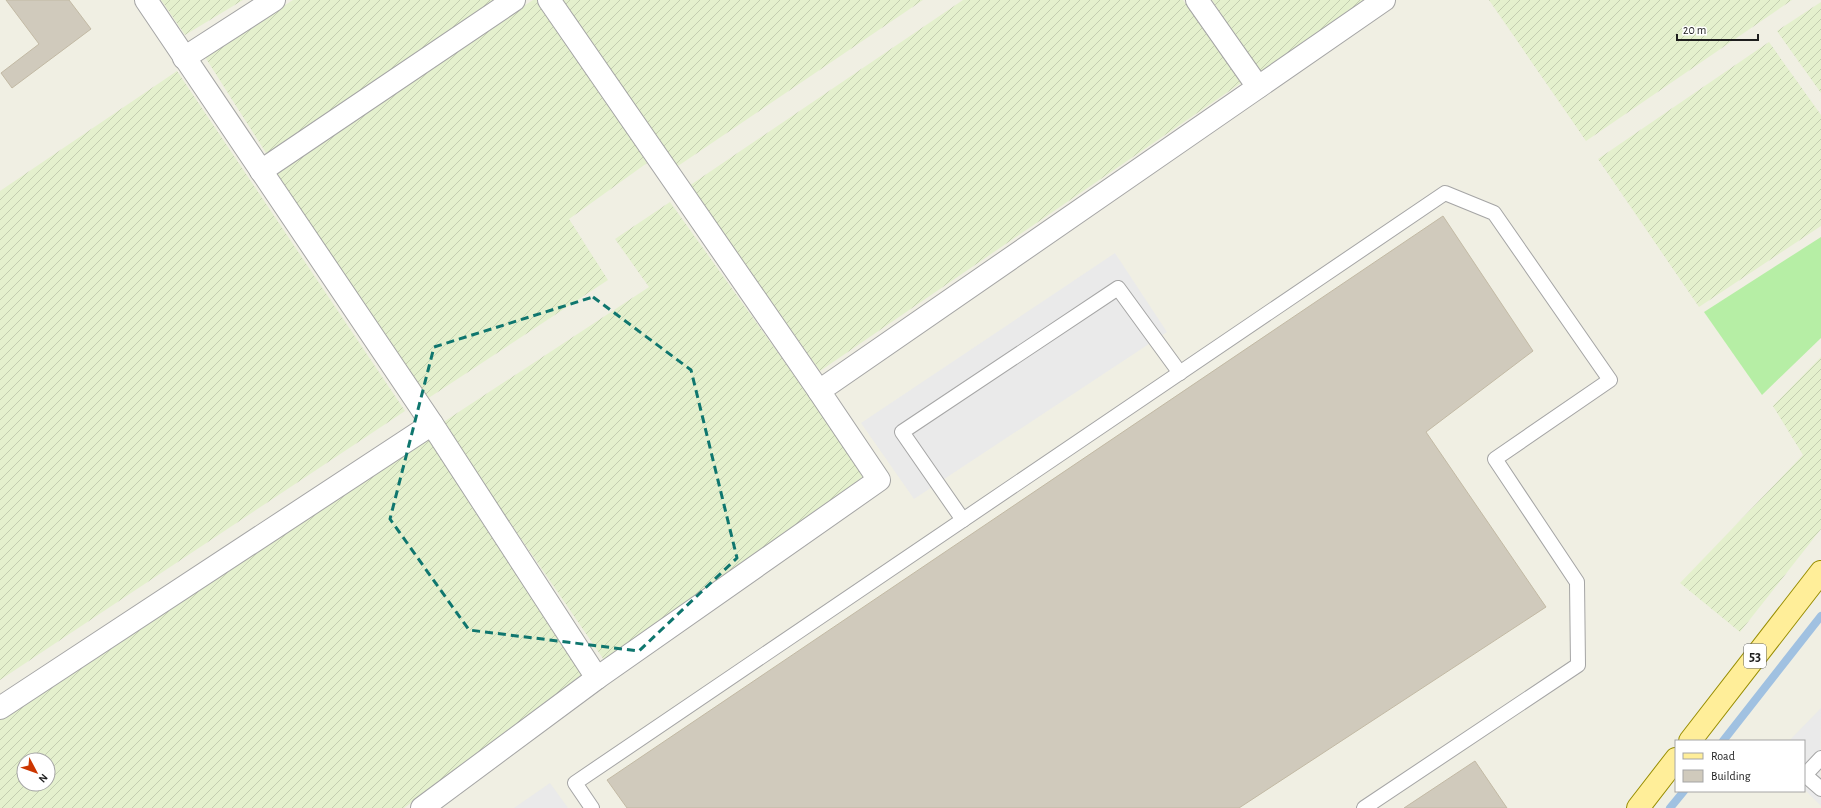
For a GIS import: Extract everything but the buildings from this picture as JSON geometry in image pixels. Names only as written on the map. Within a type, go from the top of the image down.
[{"type":"main road","name":"53","points":[[1691,740],[1821,572]]},
{"type":"main road","points":[[1638,808],[1675,760]]},
{"type":"street","points":[[146,0],[432,424],[596,678]]},
{"type":"street","points":[[184,58],[274,0]]},
{"type":"street","points":[[261,171],[514,0]]},
{"type":"street","points":[[422,808],[596,678],[879,480],[548,0]]},
{"type":"street","points":[[1197,0],[1258,87]]},
{"type":"street","points":[[818,391],[1384,0]]},
{"type":"street","points":[[0,708],[432,424]]},
{"type":"lane","points":[[592,808],[575,783],[1445,193],[1494,213],[1610,380],[1495,460],[1578,582],[1578,665],[1364,808]]},
{"type":"lane","points":[[963,520],[902,432],[1118,288],[1180,373]]},
{"type":"lane","points":[[1821,758],[1805,775],[1821,789]]},
{"type":"highlighted area","points":[[593,297],[691,370],[737,558],[639,651],[469,630],[390,519],[434,347]]},
{"type":"green space","points":[[161,0],[243,0],[185,35]]},
{"type":"green space","points":[[293,0],[498,0],[268,156],[205,57]]},
{"type":"green space","points":[[533,0],[538,0],[647,163],[569,219],[608,280],[427,399],[274,170]]},
{"type":"green space","points":[[560,0],[923,0],[675,168]]},
{"type":"green space","points":[[963,0],[1183,0],[1241,83],[820,371],[689,186]]},
{"type":"green space","points":[[1212,0],[1364,0],[1260,72]]},
{"type":"green space","points":[[1489,0],[1792,0],[1586,141]]},
{"type":"green space","points":[[1821,2],[1821,93],[1777,31]]},
{"type":"green space","points":[[1769,42],[1821,115],[1821,226],[1699,307],[1598,159]]},
{"type":"green space","points":[[177,71],[405,411],[0,680],[0,191]]},
{"type":"green space","points":[[670,202],[867,477],[604,660],[442,423],[649,287],[615,239]]},
{"type":"green space","points":[[1821,237],[1821,338],[1762,395],[1704,312]]},
{"type":"green space","points":[[1821,357],[1821,529],[1740,632],[1680,583],[1803,455],[1773,406]]},
{"type":"green space","points":[[428,436],[585,677],[404,808],[0,808],[0,720]]},
{"type":"shaded area","points":[[1115,253],[1167,332],[914,499],[861,423]]},
{"type":"shaded area","points":[[1821,708],[1821,806],[1805,790],[1805,740],[1790,740]]},
{"type":"shaded area","points":[[550,783],[568,808],[514,808]]},
{"type":"waterway","points":[[1724,740],[1821,616]]},
{"type":"waterway","points":[[1670,808],[1683,792]]}]
